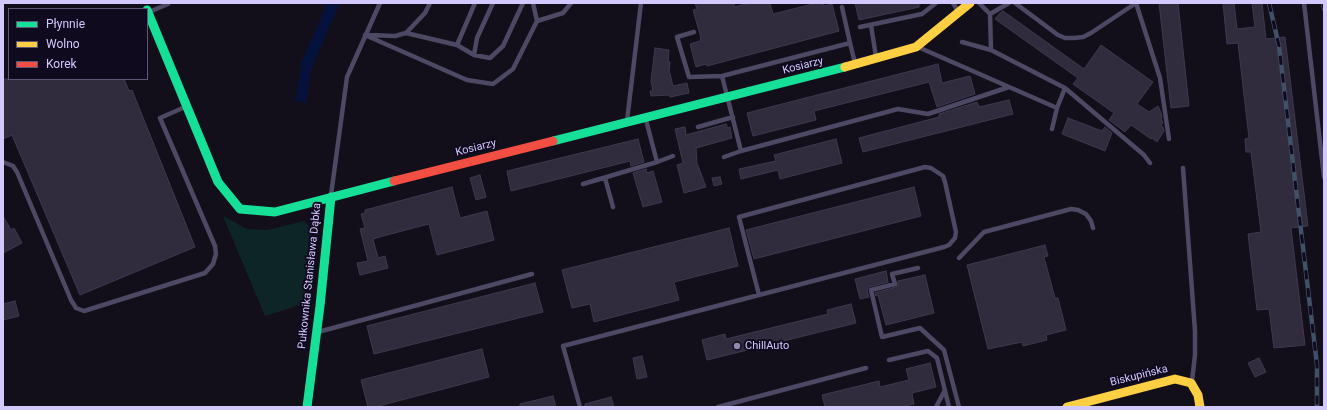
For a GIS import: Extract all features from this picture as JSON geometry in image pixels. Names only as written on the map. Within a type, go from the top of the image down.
[{"type":"street","name":"Kosiarzy","points":[[331,197],[877,59],[916,46],[970,3]]},
{"type":"street","name":"Pułkownika Stanisława Dąbka","points":[[148,13],[218,182],[240,209],[275,212],[331,197],[317,332],[307,407]]},
{"type":"street","name":"Biskupińska","points":[[1067,407],[1175,379],[1192,383]]},
{"type":"street","points":[[1192,383],[1198,395],[1200,407]]},
{"type":"lane","points":[[331,197],[347,77],[380,3]]},
{"type":"lane","points":[[406,33],[425,13],[430,3]]},
{"type":"lane","points":[[457,45],[475,3]]},
{"type":"lane","points":[[474,55],[477,38],[493,3]]},
{"type":"lane","points":[[365,35],[395,36],[406,33],[457,45],[474,55],[490,58],[503,46],[523,3]]},
{"type":"lane","points":[[365,35],[467,80],[493,84],[513,69],[537,22],[533,3]]},
{"type":"lane","points":[[537,22],[563,13],[571,3]]},
{"type":"lane","points":[[627,123],[641,3]]},
{"type":"lane","points":[[860,27],[922,14],[936,3]]},
{"type":"lane","points":[[953,3],[959,12]]},
{"type":"lane","points":[[979,3],[990,14],[991,50]]},
{"type":"lane","points":[[990,14],[1009,3]]},
{"type":"lane","points":[[1015,3],[1058,35],[1065,38],[1083,37],[1136,3],[1160,78],[1169,138]]},
{"type":"lane","points":[[1304,3],[1324,177]]},
{"type":"lane","points":[[148,11],[168,4]]},
{"type":"lane","points":[[842,7],[855,65]]},
{"type":"lane","points":[[871,25],[877,59]]},
{"type":"lane","points":[[694,32],[678,37],[689,77],[722,76],[850,43]]},
{"type":"lane","points":[[962,42],[991,50],[1065,88],[1144,155],[1150,163]]},
{"type":"lane","points":[[916,46],[1057,108]]},
{"type":"lane","points":[[722,76],[741,151]]},
{"type":"lane","points":[[724,157],[741,151],[898,109],[928,114],[1009,87]]},
{"type":"lane","points":[[1052,129],[1057,108],[1065,88]]},
{"type":"lane","points":[[3,162],[13,166],[17,172],[71,300],[76,308],[84,311],[205,272],[213,264],[216,254],[215,246],[160,118],[186,106]]},
{"type":"lane","points":[[698,127],[733,117]]},
{"type":"lane","points":[[645,118],[657,162]]},
{"type":"lane","points":[[582,184],[673,156]]},
{"type":"lane","points":[[580,407],[563,346],[759,296],[949,245],[955,238],[956,232],[945,182],[942,176],[931,168],[924,167],[740,217],[759,296]]},
{"type":"lane","points":[[1183,168],[1195,331],[1195,355],[1192,383]]},
{"type":"lane","points":[[605,178],[612,207]]},
{"type":"lane","points":[[959,258],[984,232],[1071,208],[1086,214],[1091,221],[1093,228]]},
{"type":"lane","points":[[918,268],[892,274],[895,284],[871,290],[882,337],[920,328],[944,350],[959,407]]},
{"type":"lane","points":[[317,332],[532,274]]},
{"type":"lane","points":[[889,360],[928,351],[937,358],[949,407]]},
{"type":"lane","points":[[718,407],[866,368]]},
{"type":"lane","points":[[936,407],[945,390]]},
{"type":"green space","points":[[223,216],[247,229],[268,230],[304,221],[312,230],[303,304],[265,316]]},
{"type":"water","points":[[329,3],[340,3],[311,69],[306,103],[295,101],[302,64]]},
{"type":"building","points":[[695,3],[734,3],[734,7],[750,3],[770,3],[773,14],[817,3],[823,3],[824,6],[832,4],[839,31],[707,66],[706,64],[696,67],[690,44],[700,41],[701,38],[693,10],[697,9]]},
{"type":"building","points":[[855,3],[919,3],[919,7],[859,20]]},
{"type":"building","points":[[1159,3],[1178,3],[1189,106],[1171,108]]},
{"type":"building","points":[[1223,3],[1234,3],[1237,29],[1255,27],[1252,3],[1262,3],[1266,39],[1285,37],[1308,226],[1291,228],[1305,345],[1274,348],[1269,309],[1257,310],[1248,234],[1261,232],[1251,152],[1246,152],[1245,139],[1249,138],[1238,43],[1227,44]]},
{"type":"building","points":[[1003,11],[1084,69],[1101,45],[1153,82],[1137,104],[1149,112],[1158,106],[1161,113],[1161,120],[1163,122],[1161,125],[1164,131],[1157,142],[1131,125],[1125,132],[1109,120],[1114,113],[1073,84],[1078,78],[995,19]]},
{"type":"building","points":[[655,48],[669,50],[668,62],[670,62],[669,70],[673,86],[687,83],[689,93],[670,97],[669,95],[651,96],[650,91],[653,91],[651,81]]},
{"type":"building","points":[[938,64],[942,83],[970,76],[975,94],[937,107],[929,82],[814,111],[816,120],[753,136],[747,113]]},
{"type":"building","points":[[3,79],[124,80],[129,91],[132,90],[195,247],[80,295],[12,135],[3,139]]},
{"type":"building","points":[[1009,100],[1013,114],[863,152],[859,138],[939,117],[939,114],[977,102],[979,107]]},
{"type":"building","points":[[1068,118],[1102,131],[1105,127],[1112,133],[1105,151],[1062,134]]},
{"type":"building","points":[[726,124],[728,128],[730,127],[732,138],[696,148],[697,163],[706,187],[684,193],[677,165],[683,163],[675,129],[685,127],[686,135]]},
{"type":"building","points":[[638,139],[644,162],[631,166],[630,161],[511,191],[507,171]]},
{"type":"building","points":[[836,139],[842,163],[780,179],[778,170],[741,179],[739,169],[776,161],[774,155]]},
{"type":"building","points":[[646,169],[647,173],[653,171],[662,202],[643,207],[633,173]]},
{"type":"building","points":[[480,175],[486,197],[476,200],[470,178]]},
{"type":"building","points":[[720,177],[722,184],[714,186],[712,178]]},
{"type":"building","points":[[452,187],[460,218],[487,211],[494,240],[437,255],[429,224],[383,236],[373,239],[378,258],[385,256],[388,268],[360,275],[357,263],[368,261],[360,229],[365,228],[361,214],[365,213],[365,210]]},
{"type":"building","points":[[914,187],[921,216],[754,259],[746,230]]},
{"type":"building","points":[[3,216],[11,230],[14,228],[22,243],[3,253]]},
{"type":"building","points":[[729,228],[738,266],[674,282],[679,300],[594,322],[590,304],[572,308],[562,270]]},
{"type":"building","points":[[1045,245],[1048,256],[1044,257],[1055,298],[1058,298],[1066,330],[1046,335],[1047,340],[1023,346],[1022,342],[988,349],[967,265]]},
{"type":"building","points":[[886,271],[888,282],[869,287],[867,290],[869,297],[860,299],[855,279]]},
{"type":"building","points":[[925,275],[934,313],[886,325],[878,295],[876,296],[875,293],[896,287],[898,285],[898,281]]},
{"type":"building","points":[[535,283],[543,312],[374,354],[367,326]]},
{"type":"building","points":[[15,301],[19,316],[3,320],[3,304]]},
{"type":"building","points":[[851,304],[856,323],[707,360],[702,340],[725,334],[726,339],[828,314],[827,310]]},
{"type":"building","points":[[482,349],[489,377],[375,407],[368,407],[361,380]]},
{"type":"building","points":[[642,356],[647,377],[637,379],[633,358]]},
{"type":"building","points":[[1259,358],[1266,372],[1255,377],[1248,363]]},
{"type":"building","points":[[930,363],[936,387],[912,393],[914,404],[900,407],[825,407],[822,395],[879,381],[880,387],[909,380],[906,369]]},
{"type":"building","points":[[553,396],[556,407],[520,407],[520,404]]},
{"type":"building","points":[[611,397],[614,407],[585,407],[585,404]]},
{"type":"waterway","points":[[302,65],[329,3]]},
{"type":"railway","points":[[1269,3],[1279,46],[1317,365],[1317,407]]},
{"type":"railway","points":[[1323,3],[1324,9]]},
{"type":"traffic: fast","points":[[148,12],[218,182],[240,209],[275,212],[394,181]]},
{"type":"traffic: fast","points":[[553,141],[845,67]]},
{"type":"traffic: fast","points":[[307,407],[320,306],[331,197]]},
{"type":"traffic: slow","points":[[845,67],[916,47],[970,3]]},
{"type":"traffic: slow","points":[[1067,407],[1175,379],[1191,383],[1198,395],[1200,407]]},
{"type":"traffic: jam","points":[[394,181],[553,141]]},
{"type":"place","name":"ChillAuto","points":[[737,346]]}]
